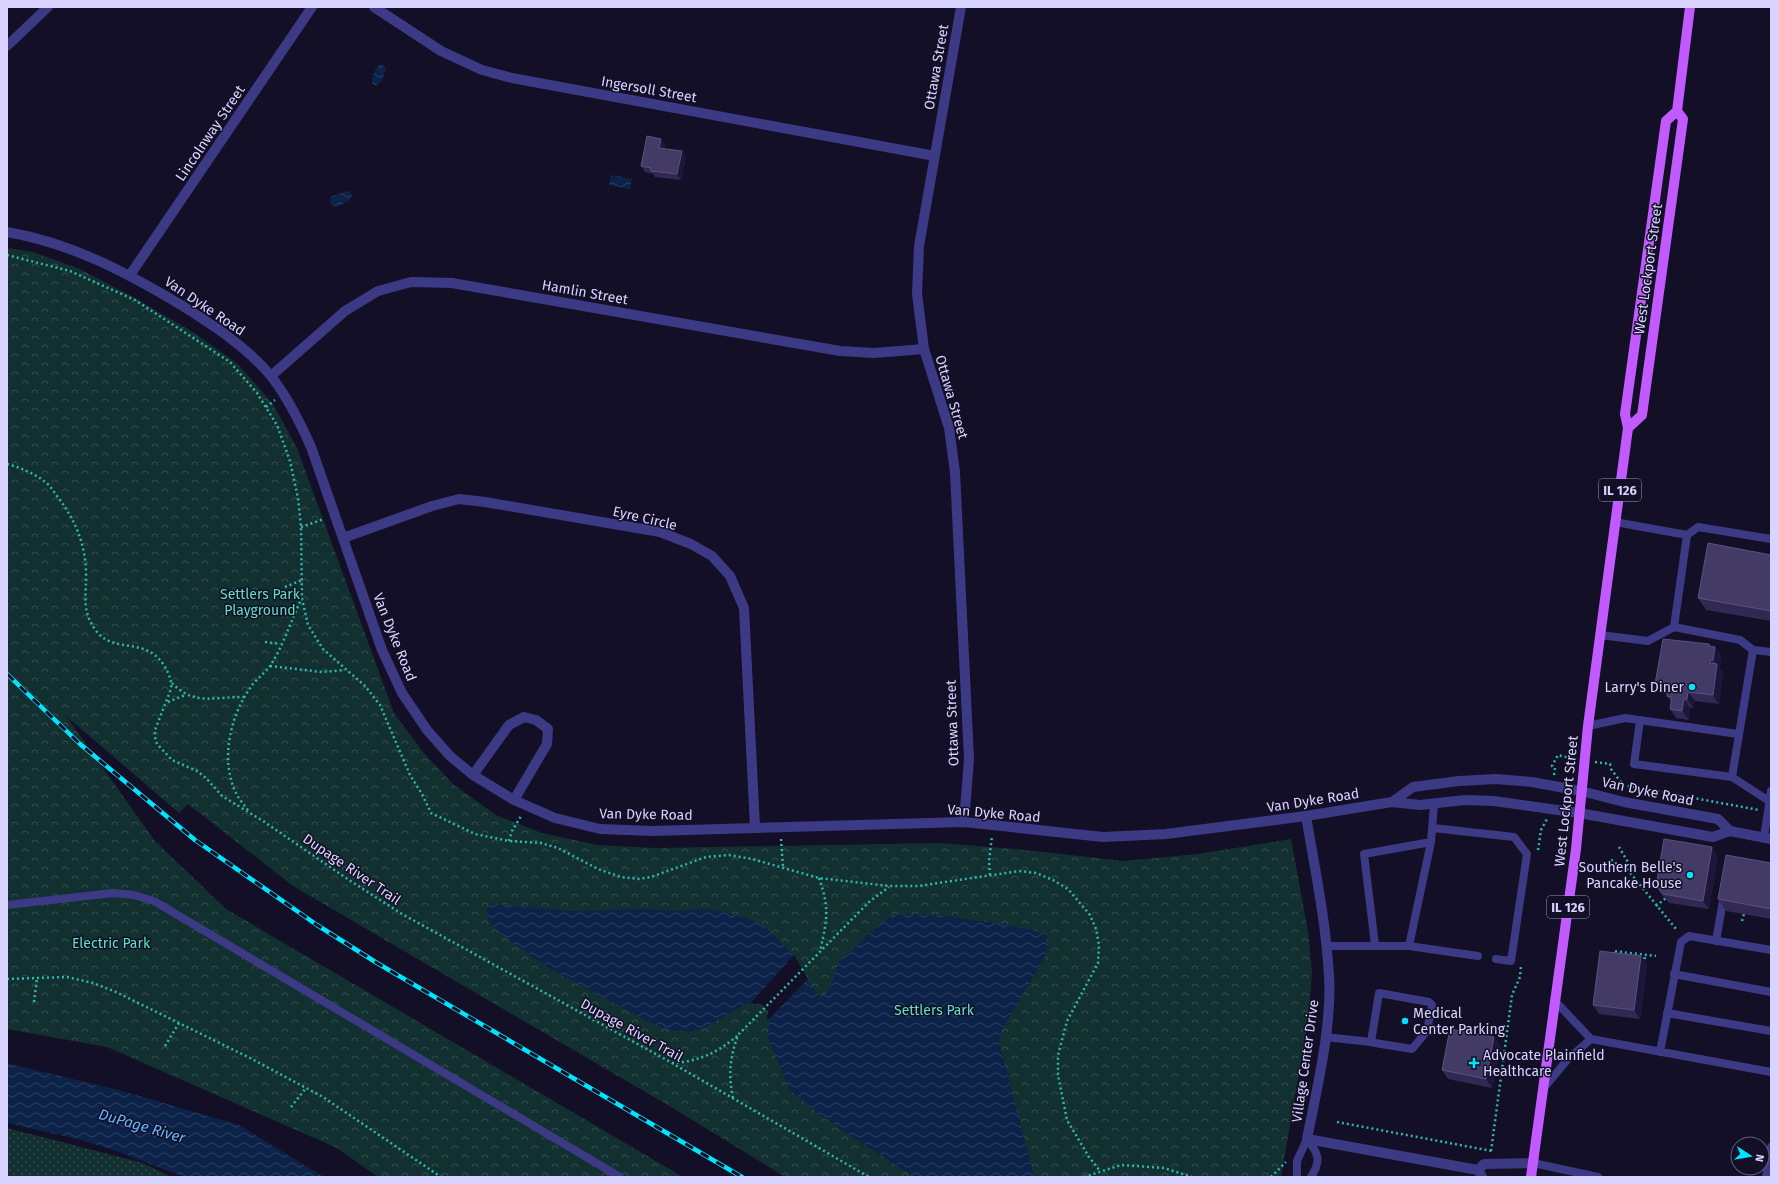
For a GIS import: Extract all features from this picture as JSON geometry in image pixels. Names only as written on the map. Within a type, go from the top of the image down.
[{"type":"main road","name":"West Lockport Street","points":[[1628,428],[1642,414],[1682,119],[1677,111],[1690,7]]},
{"type":"main road","name":"West Lockport Street","points":[[1531,1177],[1554,1000],[1576,849],[1588,726],[1628,428],[1625,414],[1666,121],[1677,111]]},
{"type":"street","points":[[7,46],[48,7]]},
{"type":"street","name":"Lincolnway Street","points":[[130,275],[312,7]]},
{"type":"street","name":"Ingersoll Street","points":[[374,7],[442,51],[482,70],[504,76],[935,156]]},
{"type":"street","name":"Ottawa Street","points":[[961,7],[919,246],[917,294],[924,349],[949,428],[956,472],[969,759],[964,822]]},
{"type":"street","name":"Van Dyke Road","points":[[7,232],[32,236],[78,251],[130,275],[208,321],[238,344],[271,376],[298,417],[311,447],[382,650],[402,693],[427,730],[450,756],[473,775],[514,800],[555,818],[600,829],[652,830],[964,822],[1103,837],[1166,834],[1306,816],[1392,802],[1420,805],[1465,800],[1494,801],[1579,813],[1713,837],[1730,831],[1767,838]]},
{"type":"street","name":"Hamlin Street","points":[[271,376],[345,311],[378,291],[411,282],[452,283],[840,351],[874,353],[924,349]]},
{"type":"street","name":"Eyre Circle","points":[[343,538],[432,506],[459,499],[485,502],[660,532],[691,544],[712,556],[730,576],[744,608],[755,827]]},
{"type":"street","points":[[473,775],[509,725],[524,717],[536,720],[548,729],[546,744],[514,800]]},
{"type":"street","name":"Van Dyke Road","points":[[1392,802],[1413,787],[1460,781],[1496,779],[1532,782],[1718,820],[1730,831]]},
{"type":"street","name":"Village Center Drive","points":[[1306,816],[1323,915],[1329,977],[1325,1037],[1307,1139],[1480,1174],[1484,1164],[1532,1164]]},
{"type":"lane","points":[[1615,522],[1687,535]]},
{"type":"lane","points":[[1674,627],[1687,535],[1698,527],[1771,539]]},
{"type":"lane","points":[[1600,635],[1648,641],[1674,627],[1740,640],[1753,650],[1771,652]]},
{"type":"lane","points":[[1732,777],[1753,650]]},
{"type":"lane","points":[[1588,726],[1625,718],[1738,734]]},
{"type":"lane","points":[[1640,720],[1634,764],[1732,777],[1769,801]]},
{"type":"lane","points":[[1767,838],[1768,812],[1771,791]]},
{"type":"lane","points":[[1409,946],[1433,828],[1434,804]]},
{"type":"lane","points":[[1433,828],[1514,837],[1527,854],[1511,961],[1496,959]]},
{"type":"lane","points":[[1376,945],[1364,854],[1430,842]]},
{"type":"lane","points":[[1716,941],[1726,886]]},
{"type":"lane","points":[[7,904],[113,893],[134,895],[154,901],[620,1177]]},
{"type":"lane","points":[[1660,1052],[1681,942],[1689,936],[1771,950]]},
{"type":"lane","points":[[1326,946],[1409,946],[1478,956]]},
{"type":"lane","points":[[1674,974],[1771,992]]},
{"type":"lane","points":[[1325,1037],[1371,1042],[1412,1049],[1427,1031],[1432,1005],[1429,1002],[1379,994],[1371,1042]]},
{"type":"lane","points":[[1554,1000],[1591,1039],[1771,1072]]},
{"type":"lane","points":[[1667,1013],[1771,1032]]},
{"type":"lane","points":[[1543,1089],[1568,1059],[1591,1039]]},
{"type":"lane","points":[[1297,1177],[1298,1161],[1307,1139]]},
{"type":"lane","points":[[1307,1139],[1318,1154],[1318,1164],[1311,1177]]},
{"type":"lane","points":[[1766,1177],[1771,1147]]},
{"type":"lane","points":[[1532,1164],[1598,1177]]},
{"type":"path","points":[[7,255],[20,257],[70,271],[135,300],[230,362],[257,393],[277,425],[290,461],[298,498],[301,527],[302,599],[308,625],[323,650],[365,686],[380,705],[410,775],[422,794],[431,813],[475,834],[509,841],[541,843],[558,848],[598,869],[620,877],[638,879],[651,877],[706,857],[729,855],[752,859],[819,878],[889,886],[919,886],[1020,871],[1036,873],[1053,880],[1068,889],[1080,901],[1090,915],[1096,929],[1099,945],[1098,963],[1067,1021],[1058,1055],[1058,1075],[1066,1120],[1089,1157],[1100,1171]]},
{"type":"path","points":[[7,464],[30,472],[46,482],[61,501],[77,527],[84,549],[86,572],[84,602],[88,617],[98,633],[108,641],[137,647],[154,654],[160,659],[172,683],[186,694],[206,700],[229,697],[245,697]]},
{"type":"path","points":[[301,527],[335,516]]},
{"type":"path","points":[[285,587],[302,580]]},
{"type":"path","points":[[250,812],[236,793],[231,776],[228,743],[232,724],[250,688],[270,666],[302,599]]},
{"type":"path","points":[[265,642],[280,644]]},
{"type":"path","points":[[270,666],[322,672],[345,670]]},
{"type":"path","name":"Dupage River Trail","points":[[172,683],[167,702],[155,730],[155,737],[160,749],[172,760],[197,771],[206,778],[222,796],[250,812],[349,880],[402,914],[672,1063],[869,1177]]},
{"type":"path","points":[[167,702],[186,694]]},
{"type":"path","points":[[1554,768],[1552,766],[1558,755],[1561,756]]},
{"type":"path","points":[[1606,764],[1610,764],[1611,769],[1622,784],[1768,812]]},
{"type":"path","points":[[509,841],[512,831],[527,805]]},
{"type":"path","points":[[1537,856],[1541,830],[1546,822]]},
{"type":"path","points":[[781,826],[783,867]]},
{"type":"path","points":[[990,875],[989,861],[992,834]]},
{"type":"path","points":[[1619,846],[1629,864],[1627,869]]},
{"type":"path","points":[[1611,860],[1614,860],[1621,870],[1627,869]]},
{"type":"path","points":[[1627,869],[1676,930]]},
{"type":"path","points":[[819,878],[825,896],[827,920],[820,952]]},
{"type":"path","points":[[672,1063],[684,1063],[709,1055],[724,1047],[810,964],[870,901],[889,886]]},
{"type":"path","points":[[1656,906],[1666,898]]},
{"type":"path","points":[[1742,921],[1744,914]]},
{"type":"path","points":[[1612,956],[1613,951],[1656,956]]},
{"type":"path","points":[[1644,965],[1645,955]]},
{"type":"path","points":[[1491,1151],[1512,995],[1520,977],[1522,962]]},
{"type":"path","points":[[7,979],[67,977],[93,983],[140,1003],[323,1097],[441,1177]]},
{"type":"path","points":[[34,1002],[37,978]]},
{"type":"path","points":[[165,1046],[179,1023]]},
{"type":"path","points":[[733,1098],[730,1083],[730,1065],[732,1051],[738,1035]]},
{"type":"path","points":[[291,1107],[306,1088]]},
{"type":"path","points":[[1337,1122],[1498,1152]]},
{"type":"path","points":[[1271,1177],[1287,1161]]},
{"type":"path","points":[[1084,1177],[1121,1165],[1164,1168],[1192,1177]]},
{"type":"green space","name":"Settlers Park","points":[[7,248],[33,252],[80,269],[135,298],[196,334],[238,364],[273,404],[297,448],[394,713],[423,752],[453,784],[496,815],[542,833],[597,845],[656,848],[939,843],[1016,849],[1124,861],[1198,854],[1291,839],[1308,931],[1312,973],[1308,1021],[1281,1177],[785,1177],[676,1110],[293,886],[188,804],[179,813],[66,716],[155,841],[226,909],[683,1177],[378,1177],[337,1148],[107,1047],[7,1029]]},
{"type":"green space","points":[[7,1128],[143,1163],[171,1177],[7,1177]]},
{"type":"water","points":[[381,64],[386,68],[382,81],[376,86],[372,83],[372,78]]},
{"type":"water","points":[[611,175],[632,179],[630,189],[609,185]]},
{"type":"water","points":[[349,191],[352,195],[350,200],[337,206],[332,206],[330,204],[331,197]]},
{"type":"water","points":[[494,904],[572,911],[651,909],[672,911],[707,909],[740,916],[761,924],[779,940],[791,953],[804,976],[820,997],[830,989],[835,971],[841,960],[881,923],[890,917],[920,914],[942,916],[992,922],[1046,934],[1048,945],[1046,955],[1001,1031],[999,1042],[1034,1177],[914,1177],[821,1116],[790,1090],[768,1038],[770,1010],[763,1002],[749,1002],[708,1026],[690,1032],[661,1028],[547,967],[505,937],[492,925],[487,916],[487,909]]},
{"type":"water","name":"DuPage River","points":[[7,1063],[122,1091],[239,1125],[324,1177],[184,1177],[114,1150],[77,1139],[7,1123]]},
{"type":"pier","points":[[794,955],[808,979],[767,1021],[768,1011],[762,1004],[750,1004]]},
{"type":"building","points":[[647,136],[661,139],[659,148],[682,151],[677,174],[651,171],[651,168],[641,166]]},
{"type":"building","points":[[1708,543],[1771,555],[1771,611],[1698,598]]},
{"type":"building","name":"Larry's Diner","points":[[1663,639],[1709,644],[1709,646],[1715,647],[1713,660],[1711,660],[1710,663],[1717,664],[1713,695],[1688,692],[1687,699],[1684,699],[1682,711],[1670,709],[1672,697],[1667,696],[1668,686],[1655,684]]},
{"type":"building","name":"Southern Belle's Pancake House","points":[[1664,839],[1712,847],[1703,901],[1663,894],[1656,886]]},
{"type":"building","points":[[1726,855],[1771,863],[1771,909],[1718,899]]},
{"type":"building","points":[[1600,951],[1641,956],[1634,1010],[1593,1005]]},
{"type":"building","name":"Advocate Plainfield Healthcare","points":[[1450,1029],[1494,1037],[1486,1079],[1442,1070]]},
{"type":"railway","points":[[7,674],[80,744],[195,840],[317,925],[377,963],[742,1177]]},
{"type":"place","name":"Larry's Diner","points":[[1692,687]]},
{"type":"place","name":"Southern Belle's Pancake House","points":[[1690,875]]},
{"type":"place","name":"Medical Center Parking","points":[[1405,1021]]},
{"type":"place","name":"Advocate Plainfield Healthcare","points":[[1474,1063]]},
{"type":"park label","name":"Settlers Park Playground","points":[[260,602]]},
{"type":"park label","name":"Electric Park","points":[[111,943]]}]
